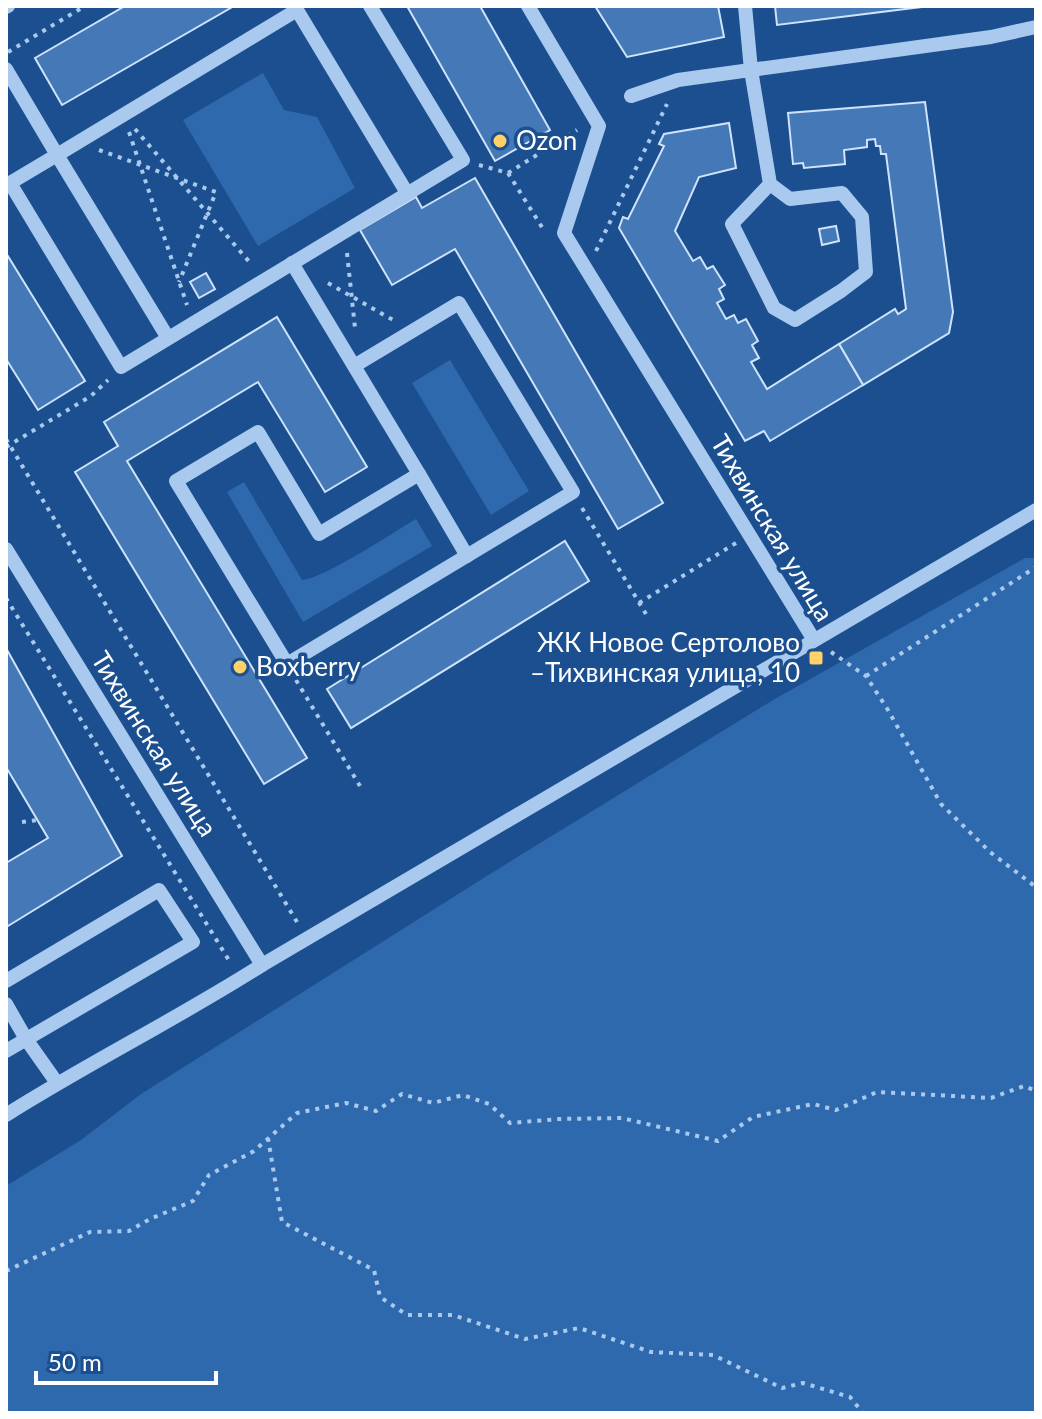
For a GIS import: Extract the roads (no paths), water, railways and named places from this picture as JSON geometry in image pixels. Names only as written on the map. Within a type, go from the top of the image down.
[{"type":"street","points":[[370,6],[463,160],[121,367],[10,183],[298,7],[407,193]]},
{"type":"street","name":"Тихвинская улица","points":[[6,1115],[814,640],[564,233],[599,126],[528,6]]},
{"type":"street","points":[[745,6],[751,70],[770,184],[790,199],[842,193],[862,217],[866,272],[795,320],[774,308],[732,224],[770,184]]},
{"type":"street","points":[[631,96],[678,80],[991,37],[1036,27]]},
{"type":"street","points":[[6,69],[168,338]]},
{"type":"street","points":[[292,263],[467,556]]},
{"type":"street","points":[[354,366],[459,303],[573,492],[287,664],[176,481],[258,432],[319,534],[419,474]]},
{"type":"street","points":[[814,640],[1036,510]]},
{"type":"street","name":"Тихвинская улица","points":[[6,549],[262,965]]},
{"type":"street","points":[[6,981],[159,890],[193,942],[6,1051]]},
{"type":"street","points":[[6,1004],[57,1083]]},
{"type":"place","name":"Ozon","points":[[500,141]]},
{"type":"place","name":"ЖК Новое Сертолово –Тихвинская улица, 10","points":[[816,658]]},
{"type":"place","name":"Boxberry","points":[[240,667]]}]
